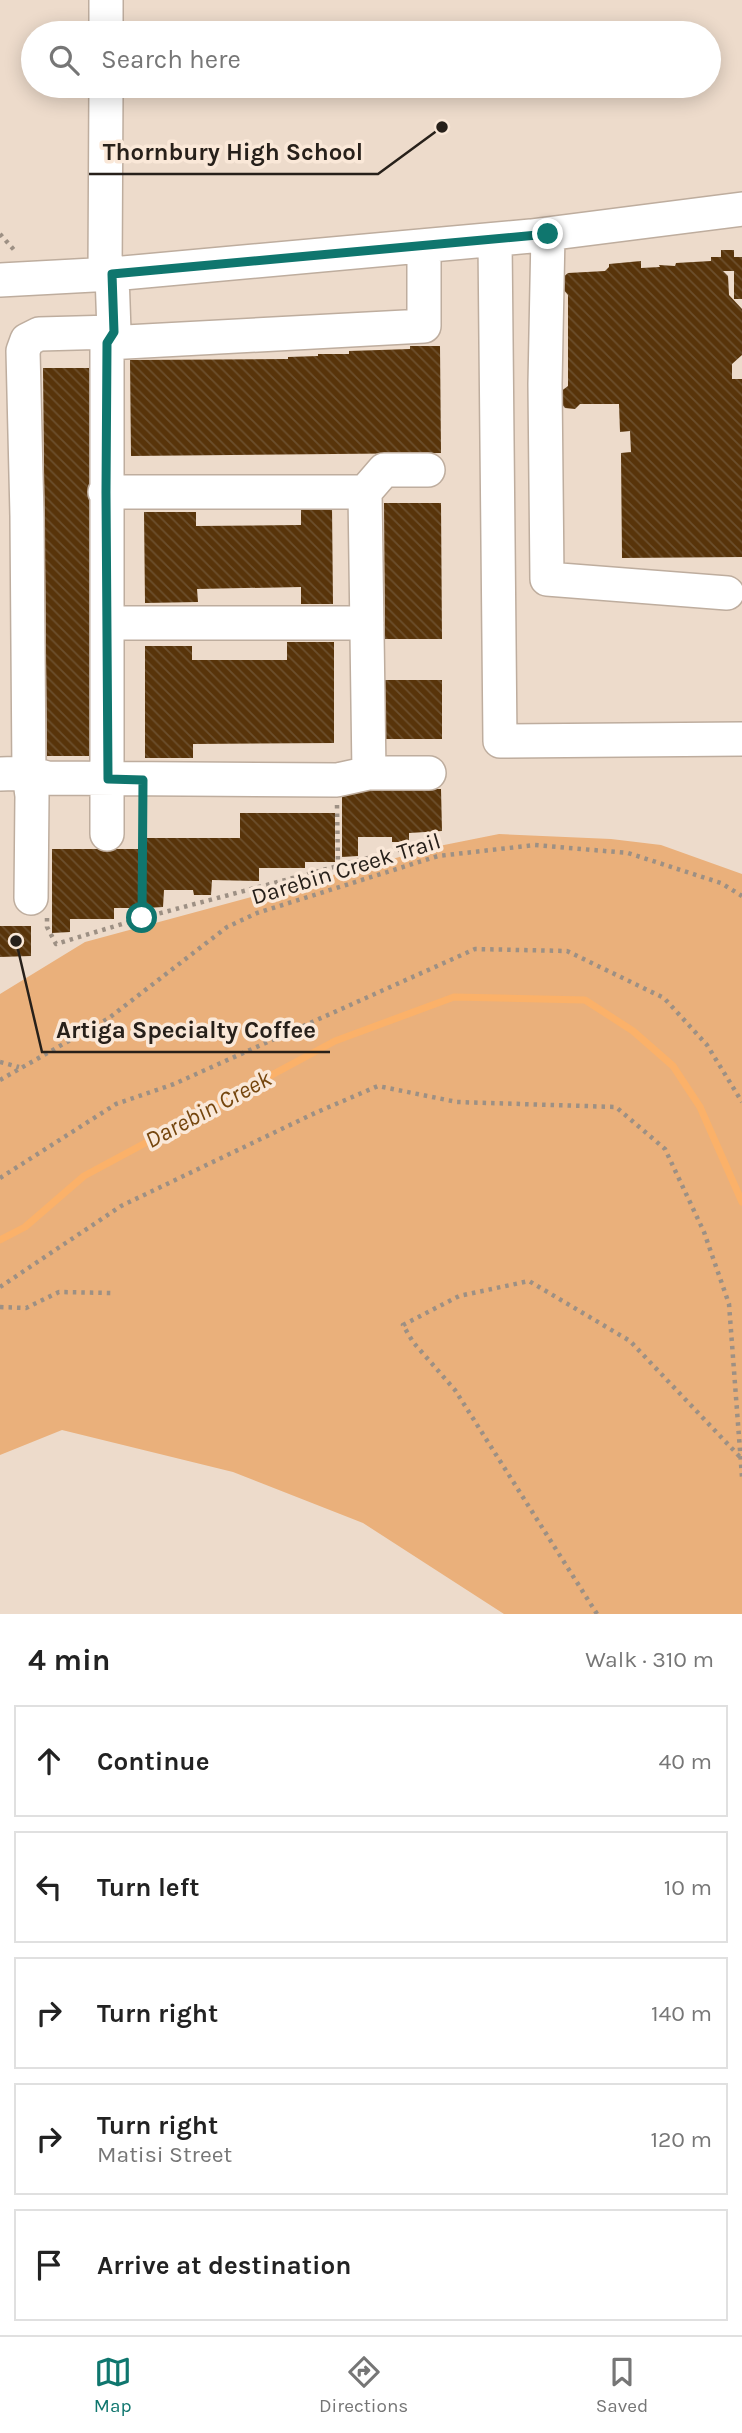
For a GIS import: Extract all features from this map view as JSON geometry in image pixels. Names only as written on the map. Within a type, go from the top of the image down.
[{"type":"street","points":[[106,21],[107,0]]},
{"type":"street","points":[[106,98],[111,338],[106,492],[107,834]]},
{"type":"street","points":[[0,280],[109,274],[495,240],[742,209]]},
{"type":"street","points":[[548,234],[545,384],[547,579],[727,593]]},
{"type":"street","points":[[495,240],[500,741],[742,739]]},
{"type":"street","points":[[39,907],[32,796],[15,773],[27,516],[23,351],[27,340],[39,334],[111,338],[424,326],[424,246]]},
{"type":"street","points":[[369,773],[365,492],[384,470],[428,470]]},
{"type":"street","points":[[106,492],[365,492]]},
{"type":"street","points":[[108,623],[367,623]]},
{"type":"street","points":[[15,773],[47,778],[143,780],[337,780],[369,773],[429,773]]},
{"type":"path","points":[[0,234],[15,251]]},
{"type":"path","points":[[142,918],[143,780]]},
{"type":"path","points":[[337,780],[338,865]]},
{"type":"path","name":"Darebin Creek Trail","points":[[0,1080],[109,1018],[227,927],[257,913],[438,856],[535,845],[628,853],[721,883],[742,896]]},
{"type":"path","points":[[39,907],[56,944],[142,918],[402,849]]},
{"type":"path","points":[[0,1178],[116,1104],[174,1084],[475,949],[567,951],[664,998],[707,1045],[742,1102]]},
{"type":"path","points":[[0,1062],[20,1068]]},
{"type":"path","points":[[0,1287],[121,1206],[315,1113],[378,1086],[457,1102],[616,1108],[666,1149],[704,1233],[729,1304],[742,1477]]},
{"type":"path","points":[[597,1614],[455,1390],[402,1325],[459,1296],[529,1281],[630,1341],[741,1457]]},
{"type":"path","points":[[0,1307],[26,1308],[59,1292],[111,1293]]},
{"type":"shaded area","points":[[499,834],[611,839],[661,845],[742,874],[742,1614],[504,1614],[363,1523],[233,1472],[62,1430],[0,1455],[0,994],[85,942],[444,845]]},
{"type":"building","points":[[721,250],[734,250],[734,257],[742,257],[742,299],[734,299],[734,271],[723,271],[728,276],[729,295],[742,309],[742,355],[732,364],[732,379],[742,379],[742,557],[622,558],[621,453],[631,452],[630,431],[620,432],[619,404],[580,404],[575,409],[565,408],[561,403],[560,392],[568,386],[568,295],[562,288],[561,279],[568,273],[605,271],[609,264],[641,261],[641,268],[711,261],[711,257],[721,257]]},
{"type":"building","points":[[410,346],[440,346],[441,453],[131,456],[130,360],[288,359],[318,354],[349,354],[349,351],[410,349]]},
{"type":"building","points":[[43,368],[89,368],[93,756],[47,756]]},
{"type":"building","points":[[384,503],[441,503],[442,639],[385,639]]},
{"type":"building","points":[[301,506],[332,506],[333,604],[301,604],[301,587],[197,589],[198,602],[145,603],[144,512],[196,512],[196,526],[301,525]]},
{"type":"building","points":[[287,642],[334,642],[334,743],[193,744],[193,758],[145,758],[145,646],[192,646],[192,660],[287,660]]},
{"type":"building","points":[[385,680],[442,680],[442,739],[385,739]]},
{"type":"building","points":[[441,789],[442,831],[409,833],[409,842],[392,842],[392,837],[358,837],[358,856],[342,857],[342,790]]},
{"type":"building","points":[[240,813],[335,813],[335,862],[305,862],[305,868],[259,868],[259,881],[212,880],[211,895],[194,895],[193,890],[164,890],[163,907],[146,908],[146,838],[240,838]]},
{"type":"building","points":[[52,849],[139,849],[140,908],[114,908],[114,919],[70,919],[70,932],[52,933]]},
{"type":"building","points":[[0,926],[31,926],[31,956],[0,957]]},
{"type":"waterway","name":"Darebin Creek","points":[[0,1240],[25,1227],[84,1176],[335,1041],[454,997],[585,1000],[633,1031],[673,1066],[700,1107],[742,1202]]},
{"type":"place","name":"Thornbury High School","points":[[442,127]]},
{"type":"place","name":"Artiga Specialty Coffee","points":[[16,941]]},
{"type":"route","points":[[142,918],[143,780],[108,779],[107,343],[114,332],[112,274],[548,234]]}]
